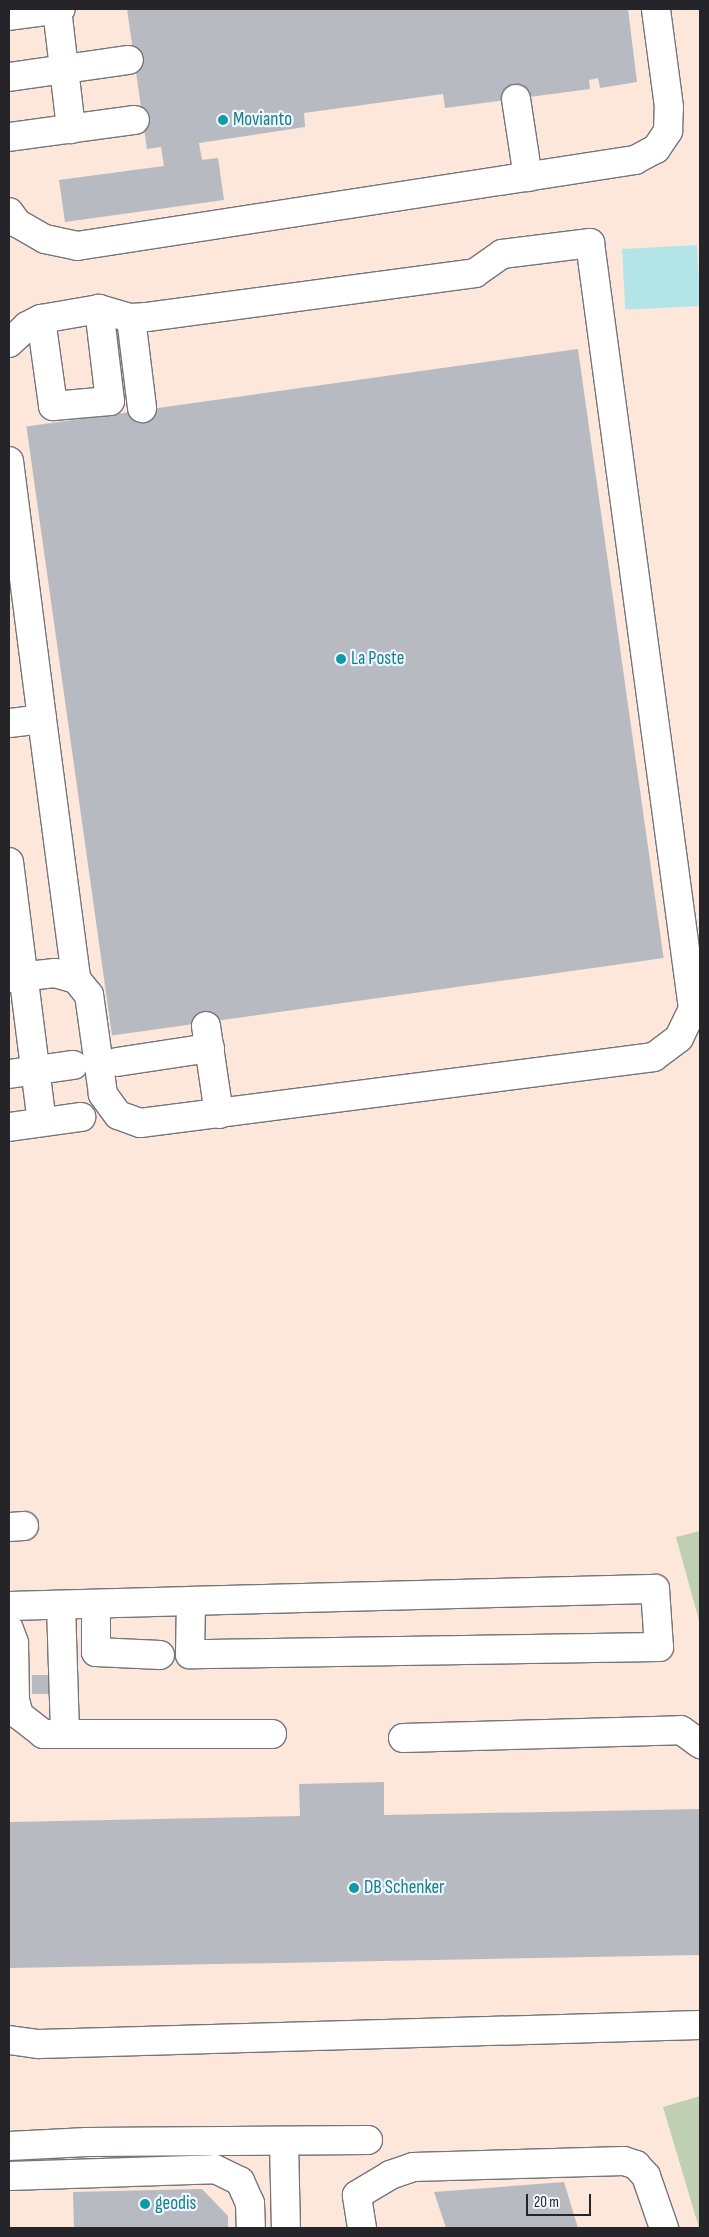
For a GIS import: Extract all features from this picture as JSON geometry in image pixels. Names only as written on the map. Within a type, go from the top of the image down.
[{"type":"street","points":[[58,9],[71,129]]},
{"type":"street","points":[[9,16],[62,9]]},
{"type":"street","points":[[9,212],[17,223],[45,239],[77,246],[635,160],[656,149],[668,131],[669,107],[656,9]]},
{"type":"street","points":[[9,77],[129,60]]},
{"type":"street","points":[[516,99],[528,177]]},
{"type":"street","points":[[9,137],[135,120]]},
{"type":"street","points":[[9,343],[27,326],[40,319],[99,309],[131,318],[475,273],[502,254],[590,243],[693,1010],[679,1038],[654,1057],[140,1123],[118,1115],[103,1094],[89,996],[76,979],[9,462]]},
{"type":"street","points":[[40,319],[53,406],[110,401],[99,309]]},
{"type":"street","points":[[131,318],[142,408]]},
{"type":"street","points":[[9,723],[42,719]]},
{"type":"street","points":[[9,862],[22,1072],[42,1122]]},
{"type":"street","points":[[16,977],[55,973],[76,979]]},
{"type":"street","points":[[117,1062],[208,1037],[219,1114]]},
{"type":"street","points":[[22,1072],[73,1065]]},
{"type":"street","points":[[9,1127],[81,1117]]},
{"type":"street","points":[[9,1606],[61,1605],[190,1601],[655,1589],[659,1647],[190,1654],[190,1601]]},
{"type":"street","points":[[96,1604],[96,1652],[160,1656]]},
{"type":"street","points":[[61,1605],[65,1734]]},
{"type":"street","points":[[9,1629],[14,1642],[12,1702],[19,1715],[33,1729],[43,1734],[272,1734]]},
{"type":"street","points":[[403,1738],[681,1730],[700,1744]]},
{"type":"street","points":[[9,2040],[39,2044],[700,2025]]},
{"type":"street","points":[[9,2131],[87,2142]]},
{"type":"street","points":[[9,2146],[87,2142],[368,2140]]},
{"type":"street","points":[[284,2142],[286,2228]]},
{"type":"street","points":[[362,2228],[357,2195],[390,2175],[413,2167],[624,2161],[636,2166],[646,2176],[664,2228]]},
{"type":"street","points":[[9,2176],[216,2169],[240,2181],[250,2203],[251,2228]]},
{"type":"shaded area","points":[[9,9],[700,9],[700,2228],[9,2228]]},
{"type":"green space","points":[[700,1531],[700,1624],[676,1537]]},
{"type":"green space","points":[[700,2096],[700,2228],[699,2228],[663,2107]]},
{"type":"water","points":[[697,245],[700,306],[625,310],[622,249]]},
{"type":"building","name":"Movianto","points":[[127,9],[628,9],[637,82],[600,88],[598,78],[589,80],[590,89],[445,108],[443,94],[304,113],[305,127],[199,143],[202,160],[218,158],[224,200],[65,222],[59,180],[164,166],[161,147],[147,149]]},
{"type":"building","name":"La Poste","points":[[578,349],[664,958],[112,1036],[26,427]]},
{"type":"building","points":[[32,1675],[49,1675],[49,1694],[32,1694]]},
{"type":"building","name":"DB Schenker","points":[[384,1782],[384,1815],[700,1809],[700,1955],[9,1968],[9,1822],[300,1816],[299,1784]]},
{"type":"building","points":[[564,2182],[578,2228],[446,2228],[434,2192]]},
{"type":"building","name":"geodis","points":[[202,2189],[228,2216],[228,2228],[74,2228],[73,2192]]},
{"type":"place","name":"Movianto","points":[[223,120]]},
{"type":"place","name":"La Poste","points":[[341,659]]},
{"type":"place","name":"DB Schenker","points":[[354,1888]]},
{"type":"place","name":"geodis","points":[[145,2204]]}]
